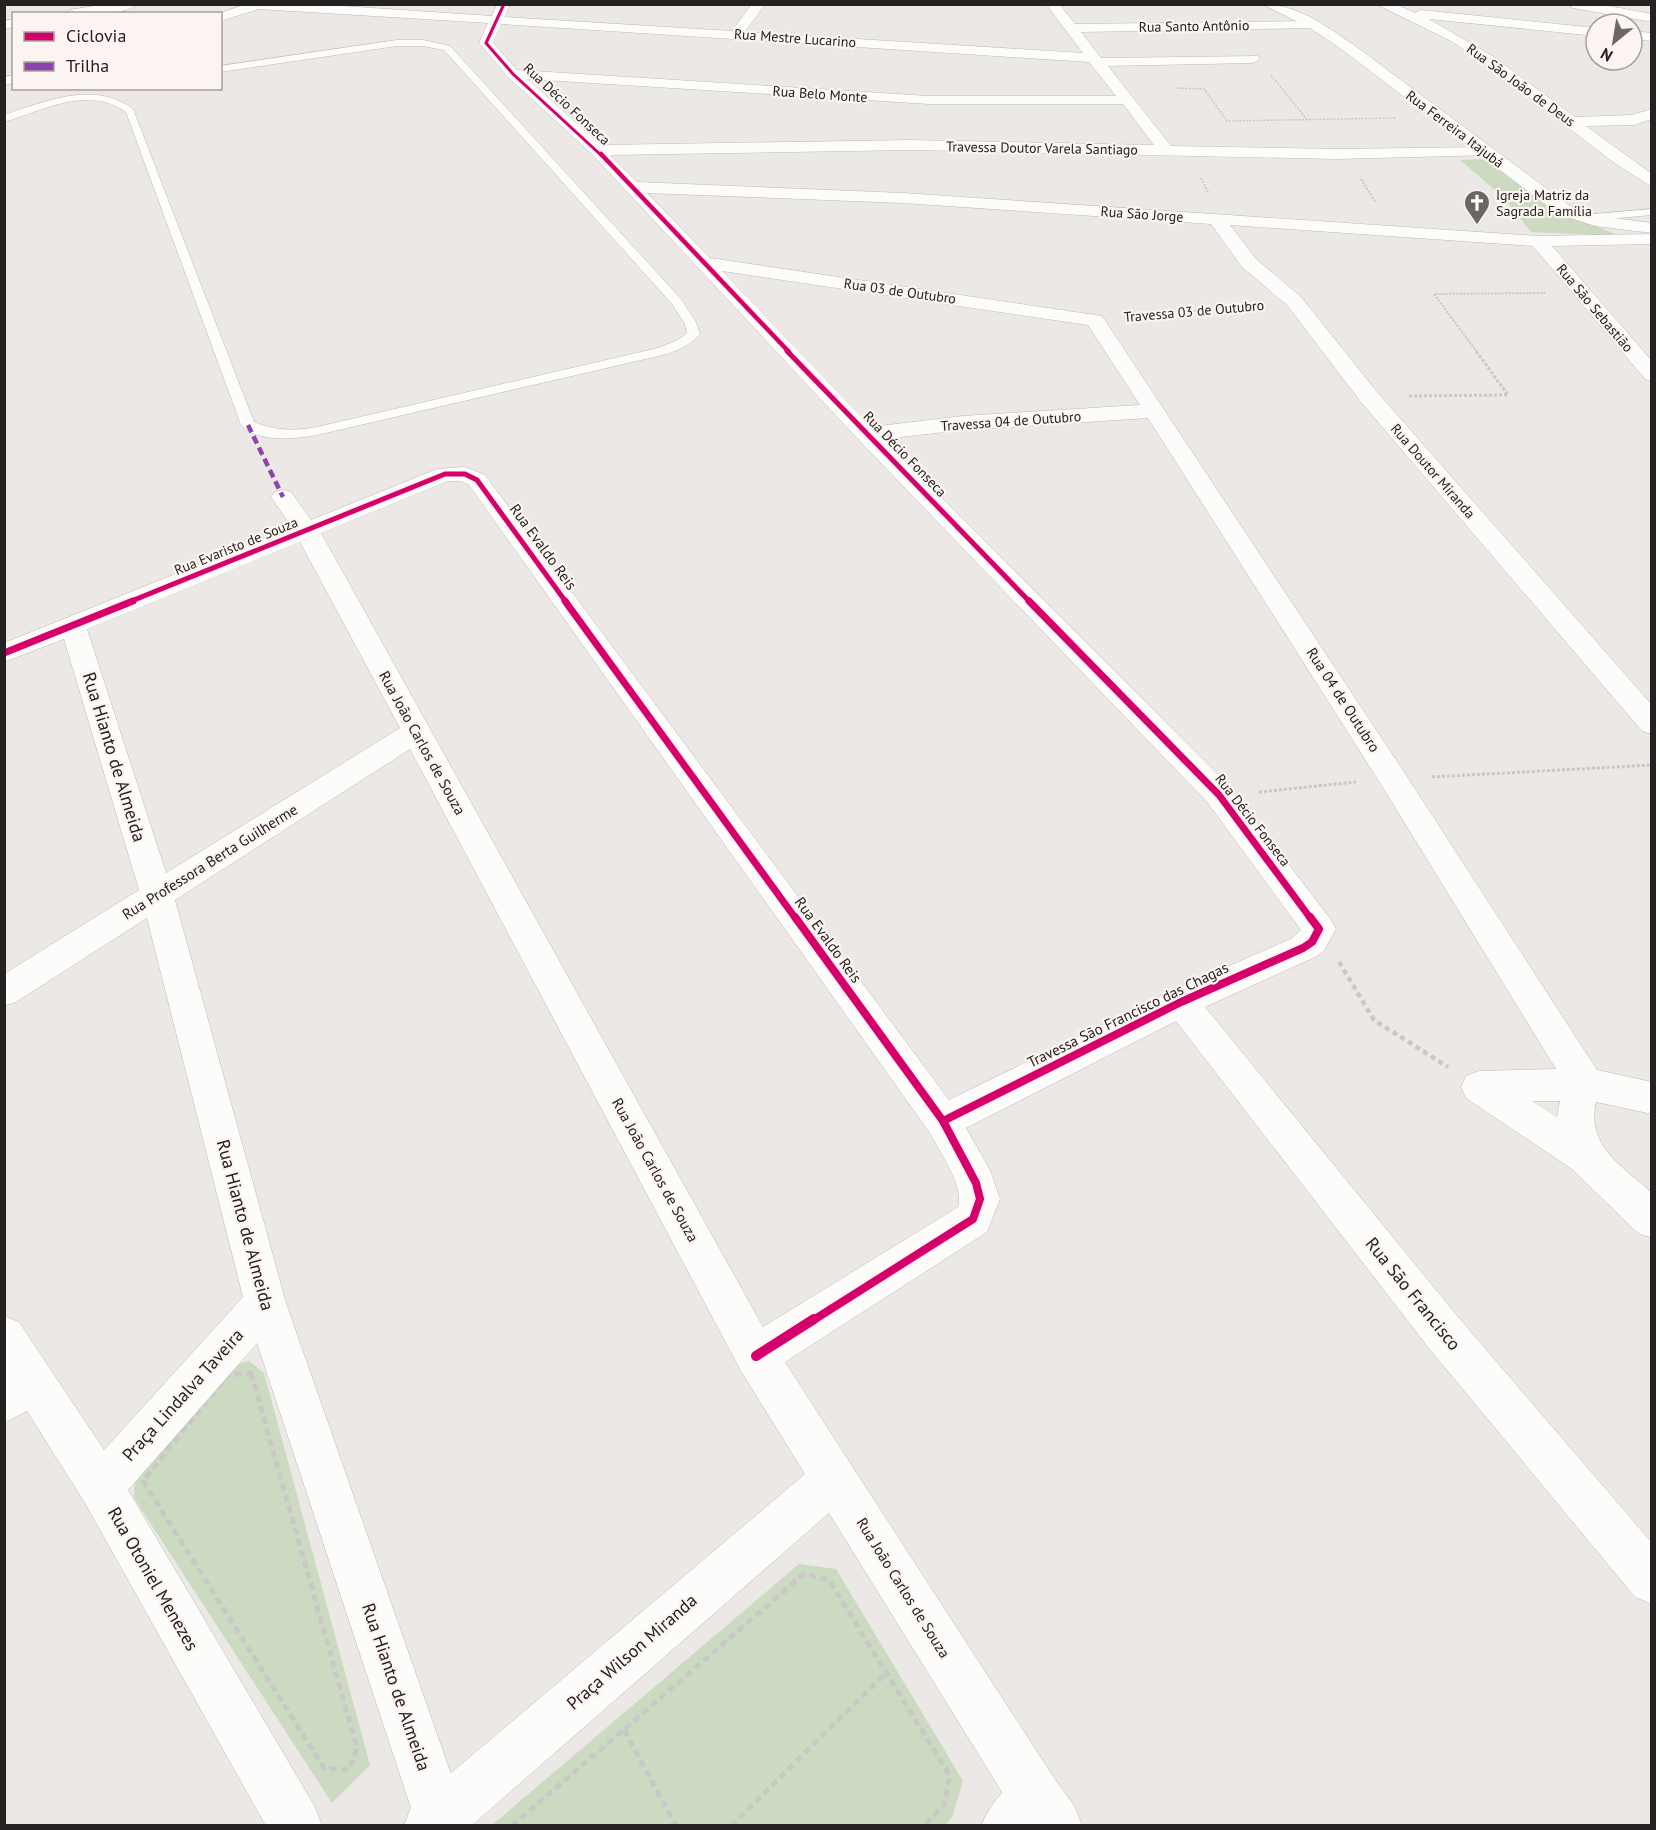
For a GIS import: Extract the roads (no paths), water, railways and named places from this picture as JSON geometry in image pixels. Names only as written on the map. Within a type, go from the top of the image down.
[{"type":"street","points":[[79,12],[132,4]]},
{"type":"street","points":[[737,34],[759,4]]},
{"type":"street","points":[[1052,4],[1167,151]]},
{"type":"street","name":"Rua Ferreira Itajubá","points":[[1268,4],[1315,25],[1564,210],[1606,223],[1652,228]]},
{"type":"street","name":"Rua São João de Deus","points":[[1382,4],[1404,12],[1484,55],[1652,182]]},
{"type":"street","points":[[1573,4],[1652,18]]},
{"type":"street","points":[[222,16],[261,5]]},
{"type":"street","name":"Rua Mestre Lucarino","points":[[261,5],[500,12],[737,34],[1095,60],[1253,58]]},
{"type":"street","name":"Rua Décio Fonseca","points":[[500,12],[486,44],[513,74],[597,150],[866,434],[1219,795],[1319,929]]},
{"type":"street","points":[[1404,12],[1584,31]]},
{"type":"street","name":"Rua Santo Antônio","points":[[1072,28],[1315,25]]},
{"type":"street","name":"Rua Belo Monte","points":[[513,74],[929,100],[1126,100]]},
{"type":"street","points":[[1572,122],[1634,120],[1652,113]]},
{"type":"street","name":"Travessa Doutor Varela Santiago","points":[[597,150],[911,145],[1337,154],[1486,152]]},
{"type":"street","name":"Rua São Jorge","points":[[633,187],[903,198],[1538,241],[1652,239]]},
{"type":"street","name":"Rua Doutor Miranda","points":[[1216,219],[1250,263],[1294,301],[1369,397],[1652,724]]},
{"type":"street","name":"Rua São Sebastião","points":[[1538,241],[1652,375]]},
{"type":"street","name":"Rua 03 de Outubro","points":[[705,262],[1095,320]]},
{"type":"street","name":"Rua 04 de Outubro","points":[[1095,320],[1393,779],[1585,1084]]},
{"type":"street","name":"Travessa 04 de Outubro","points":[[866,434],[963,423],[1156,411]]},
{"type":"street","name":"Rua Evaristo de Souza","points":[[4,653],[445,474],[465,474],[477,480]]},
{"type":"street","name":"Rua Evaldo Reis","points":[[477,480],[943,1121],[976,1183],[980,1199],[973,1219],[756,1356]]},
{"type":"street","name":"Rua João Carlos de Souza","points":[[283,497],[307,531],[756,1356],[834,1479],[1032,1816]]},
{"type":"street","name":"Rua Hianto de Almeida","points":[[73,626],[157,894],[265,1303],[435,1821]]},
{"type":"street","name":"Rua Professora Berta Guilherme","points":[[4,992],[415,732]]},
{"type":"street","name":"Travessa São Francisco das Chagas","points":[[943,1121],[1181,1002],[1303,948],[1312,942],[1319,929]]},
{"type":"street","name":"Rua São Francisco","points":[[1181,1002],[1443,1332],[1652,1580]]},
{"type":"street","points":[[1585,1084],[1576,1102],[1574,1115],[1575,1130],[1586,1157]]},
{"type":"street","points":[[1652,1098],[1585,1084],[1479,1087],[1586,1157],[1652,1220]]},
{"type":"street","name":"Praça Lindalva Taveira","points":[[101,1487],[265,1303]]},
{"type":"street","name":"Rua Otoniel Menezes","points":[[4,1337],[19,1390],[101,1487],[296,1826]]},
{"type":"street","name":"Praça Wilson Miranda","points":[[435,1821],[834,1479]]},
{"type":"lane","points":[[4,119],[59,100],[97,97],[117,97],[130,111],[248,425],[264,432],[284,435],[317,431],[662,351],[683,343],[694,334],[690,322],[677,302],[447,48],[423,43],[397,43],[222,69]]},
{"type":"lane","points":[[1584,218],[1652,212]]},
{"type":"place","name":"Igreja Matriz da Sagrada Família","points":[[1477,226]]}]
